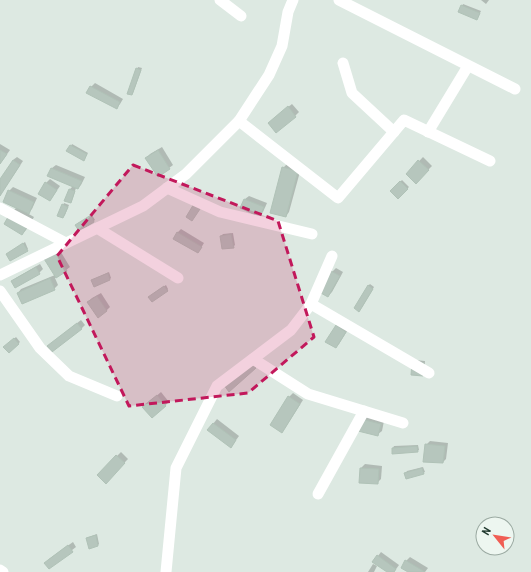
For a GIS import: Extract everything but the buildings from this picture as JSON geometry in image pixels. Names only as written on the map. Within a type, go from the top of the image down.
[{"type":"street","points":[[220,0],[241,16]]},
{"type":"street","points":[[0,275],[142,206],[186,174],[239,121],[269,75],[282,46],[288,12],[293,0]]},
{"type":"street","points":[[338,0],[515,89]]},
{"type":"street","points":[[343,63],[352,93],[394,132]]},
{"type":"street","points":[[428,132],[468,66]]},
{"type":"street","points":[[239,121],[338,198],[404,120],[490,161]]},
{"type":"street","points":[[167,188],[220,212],[312,234]]},
{"type":"street","points":[[0,208],[66,243]]},
{"type":"street","points":[[97,228],[178,278]]},
{"type":"street","points":[[166,572],[176,468],[217,386],[291,330],[311,304],[332,256]]},
{"type":"street","points":[[0,291],[40,348],[69,376],[117,396]]},
{"type":"street","points":[[311,304],[429,373]]},
{"type":"street","points":[[253,360],[308,394],[403,423]]},
{"type":"street","points":[[318,494],[364,411]]},
{"type":"highlighted area","points":[[133,165],[278,221],[314,337],[248,393],[129,406],[57,256]]}]
